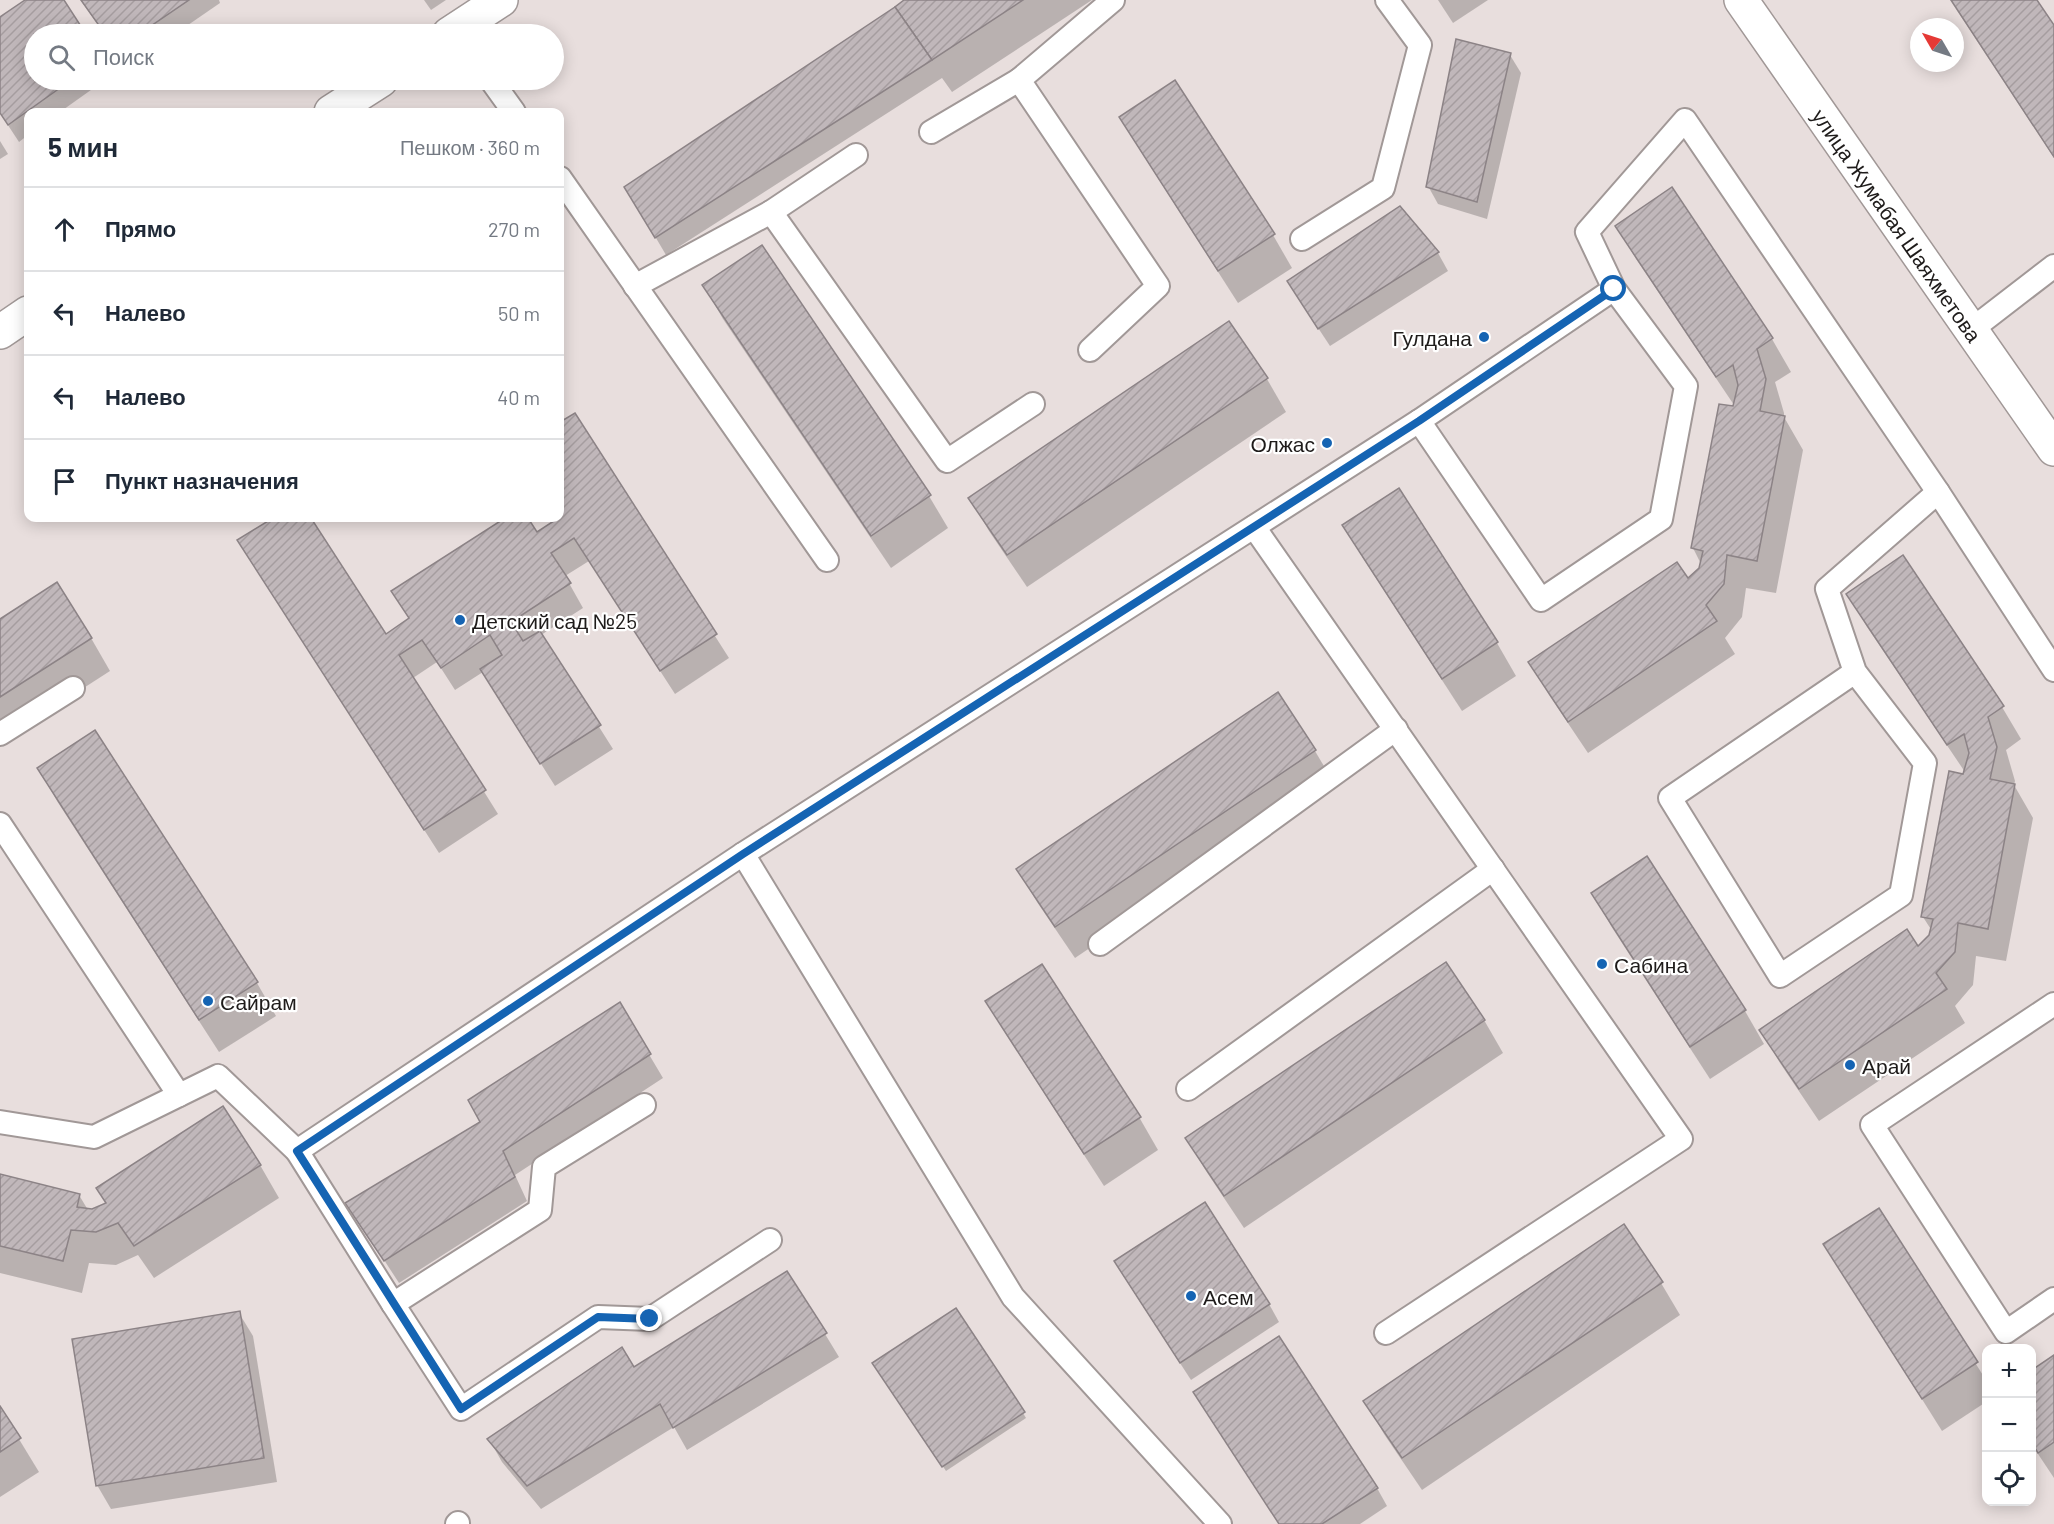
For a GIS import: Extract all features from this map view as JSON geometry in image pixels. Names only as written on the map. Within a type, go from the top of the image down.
[{"type":"street","points":[[468,24],[501,0]]},
{"type":"street","name":"улица Жумабая Шаяхметова","points":[[1741,0],[2054,449]]},
{"type":"street","points":[[338,108],[366,90]]},
{"type":"street","points":[[0,332],[24,316]]},
{"type":"lane","points":[[931,132],[1019,80],[1113,0]]},
{"type":"lane","points":[[1302,239],[1383,188],[1420,45],[1387,0]]},
{"type":"lane","points":[[1019,80],[1158,286],[1090,350]]},
{"type":"lane","points":[[498,90],[511,108]]},
{"type":"lane","points":[[1419,421],[1541,600],[1662,519],[1686,387],[1614,289],[1587,232],[1685,120],[1938,492],[2054,670]]},
{"type":"lane","points":[[635,286],[771,212],[856,155]]},
{"type":"lane","points":[[564,184],[827,560]]},
{"type":"lane","points":[[771,212],[947,461],[1033,404]]},
{"type":"lane","points":[[1971,330],[2054,266]]},
{"type":"lane","points":[[297,1151],[743,854],[1419,421],[1614,289]]},
{"type":"lane","points":[[1855,672],[1670,798],[1780,976],[1901,895],[1925,763],[1855,672],[1827,589],[1938,492]]},
{"type":"lane","points":[[1254,527],[1682,1139],[1386,1333]]},
{"type":"lane","points":[[0,734],[73,688]]},
{"type":"lane","points":[[1100,944],[1396,729]]},
{"type":"lane","points":[[0,825],[179,1095]]},
{"type":"lane","points":[[743,854],[1014,1297],[1220,1524]]},
{"type":"lane","points":[[1188,1089],[1493,869]]},
{"type":"lane","points":[[2054,1004],[1872,1125],[2006,1332],[2054,1299]]},
{"type":"lane","points":[[0,1122],[94,1137],[218,1076],[297,1151],[461,1409],[598,1317],[650,1319],[770,1240]]},
{"type":"lane","points":[[393,1304],[540,1210],[544,1167],[644,1104]]},
{"type":"building","points":[[25,0],[64,0],[80,24],[24,24],[24,90],[57,90],[32,108],[24,108],[24,114],[8,125],[0,113],[0,17]]},
{"type":"building","points":[[81,0],[189,0],[154,24],[98,24]]},
{"type":"building","points":[[904,0],[1023,0],[932,60],[895,7]]},
{"type":"building","points":[[1951,0],[2037,0],[2054,25],[2054,157],[1964,18]]},
{"type":"building","points":[[895,7],[932,60],[655,238],[624,187]]},
{"type":"building","points":[[1456,39],[1511,53],[1477,202],[1426,187]]},
{"type":"building","points":[[1175,80],[1275,234],[1218,271],[1119,117]]},
{"type":"building","points":[[1672,187],[1773,338],[1757,349],[1766,379],[1760,411],[1785,416],[1757,561],[1727,555],[1724,584],[1706,605],[1717,621],[1568,722],[1528,662],[1677,562],[1688,578],[1699,568],[1703,551],[1691,548],[1719,404],[1733,406],[1738,385],[1733,365],[1716,377],[1615,226]]},
{"type":"building","points":[[1400,206],[1439,252],[1318,329],[1287,281]]},
{"type":"building","points":[[762,245],[931,495],[871,536],[702,285]]},
{"type":"building","points":[[1229,321],[1268,378],[1007,555],[968,498]]},
{"type":"building","name":"Детский сад №25","points":[[575,413],[717,634],[660,671],[574,538],[551,553],[571,583],[511,622],[523,641],[540,631],[601,725],[540,764],[480,669],[502,655],[490,635],[441,668],[422,640],[399,655],[486,790],[424,830],[237,540],[266,522],[314,522],[386,634],[409,618],[391,591],[499,522],[531,522],[537,532],[552,522],[564,522],[564,420]]},
{"type":"building","points":[[1399,488],[1498,642],[1442,679],[1342,525]]},
{"type":"building","points":[[1903,555],[2004,706],[1988,717],[1997,747],[1990,779],[2015,784],[1988,929],[1958,923],[1955,952],[1936,973],[1947,989],[1799,1089],[1759,1030],[1907,929],[1918,946],[1929,935],[1933,919],[1921,917],[1949,771],[1963,774],[1969,753],[1964,734],[1947,745],[1846,594]]},
{"type":"building","points":[[57,582],[92,638],[0,697],[0,619]]},
{"type":"building","points":[[1278,692],[1316,750],[1055,927],[1016,869]]},
{"type":"building","points":[[95,730],[258,982],[199,1020],[37,768]]},
{"type":"building","points":[[1647,856],[1746,1010],[1690,1047],[1591,893]]},
{"type":"building","points":[[1446,962],[1485,1020],[1224,1196],[1185,1138]]},
{"type":"building","points":[[1042,964],[1141,1117],[1084,1154],[985,1001]]},
{"type":"building","points":[[620,1002],[651,1054],[503,1151],[515,1177],[384,1261],[345,1203],[480,1122],[468,1100]]},
{"type":"building","points":[[223,1106],[261,1165],[134,1246],[118,1223],[96,1232],[71,1230],[63,1261],[0,1246],[0,1174],[80,1194],[77,1207],[92,1209],[106,1203],[96,1188]]},
{"type":"building","points":[[1205,1202],[1270,1304],[1180,1363],[1114,1261]]},
{"type":"building","points":[[1879,1208],[1978,1362],[1922,1399],[1823,1244]]},
{"type":"building","points":[[1624,1224],[1663,1282],[1402,1458],[1363,1401]]},
{"type":"building","points":[[787,1271],[827,1333],[673,1428],[660,1404],[527,1486],[487,1439],[622,1347],[634,1367]]},
{"type":"building","points":[[956,1308],[1025,1412],[942,1467],[872,1363]]},
{"type":"building","points":[[240,1311],[264,1458],[96,1486],[72,1339]]},
{"type":"building","points":[[1279,1336],[1378,1488],[1322,1524],[1279,1524],[1193,1392]]},
{"type":"building","points":[[2054,1355],[2054,1442],[2038,1453],[2036,1450],[2036,1367]]},
{"type":"building","points":[[0,1406],[21,1438],[0,1452]]},
{"type":"place","name":"Гулдана","points":[[1484,337]]},
{"type":"place","name":"Олжас","points":[[1327,443]]},
{"type":"place","name":"Детский сад №25","points":[[460,620]]},
{"type":"place","name":"Сабина","points":[[1602,964]]},
{"type":"place","name":"Сайрам","points":[[208,1001]]},
{"type":"place","name":"Арай","points":[[1850,1065]]},
{"type":"place","name":"Асем","points":[[1191,1296]]},
{"type":"route","points":[[650,1319],[598,1317],[461,1409],[297,1151],[743,854],[1419,421],[1614,289]]}]
